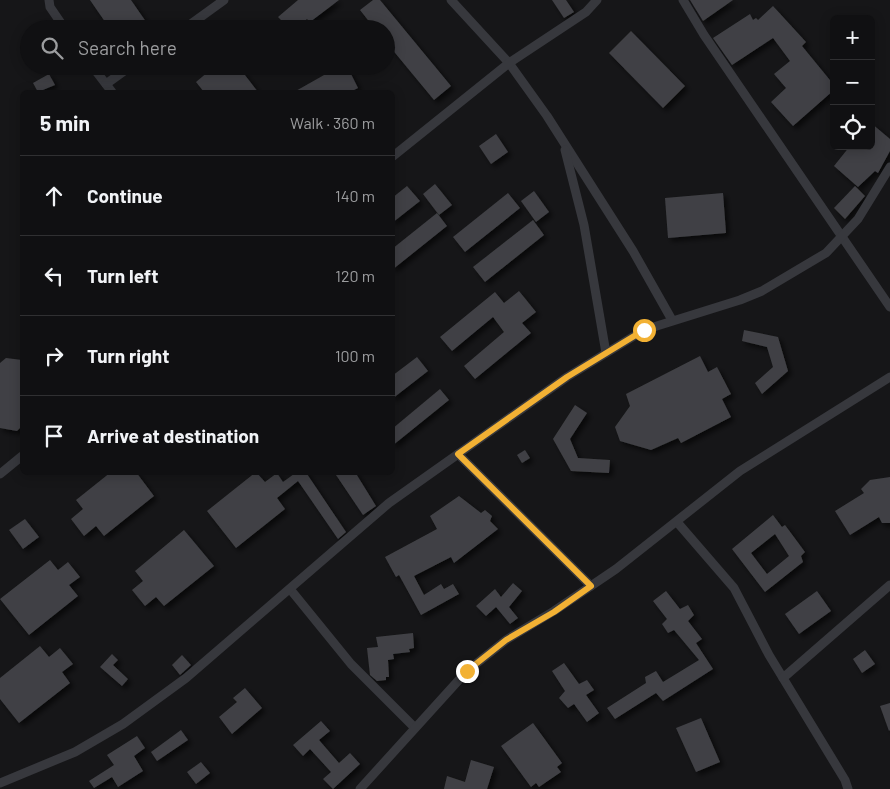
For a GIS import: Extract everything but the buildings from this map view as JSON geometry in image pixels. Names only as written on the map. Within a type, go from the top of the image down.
[{"type":"street","points":[[49,0],[50,7],[59,20]]},
{"type":"street","points":[[196,20],[224,0]]},
{"type":"street","points":[[451,0],[509,63],[564,142],[633,251],[672,320]]},
{"type":"street","points":[[395,155],[509,63],[586,12],[597,0]]},
{"type":"street","points":[[683,0],[704,35],[890,307]]},
{"type":"street","points":[[99,75],[110,90]]},
{"type":"street","points":[[106,84],[118,75]]},
{"type":"street","points":[[564,142],[584,225],[606,353]]},
{"type":"street","points":[[0,783],[75,752],[123,724],[186,678],[389,503],[567,377],[644,330],[672,320],[704,313],[762,291],[826,253],[858,219],[890,167]]},
{"type":"street","points":[[360,789],[414,727],[467,671],[506,640],[554,612],[591,586],[677,522],[740,471],[890,377]]},
{"type":"street","points":[[458,454],[591,586]]},
{"type":"street","points":[[0,474],[20,458]]},
{"type":"street","points":[[677,522],[734,588],[783,678],[845,780],[848,789]]},
{"type":"street","points":[[783,678],[890,585]]},
{"type":"street","points":[[290,589],[351,664],[414,727]]},
{"type":"route","points":[[467,671],[506,640],[554,612],[591,586],[458,454],[567,377],[644,330]]}]
